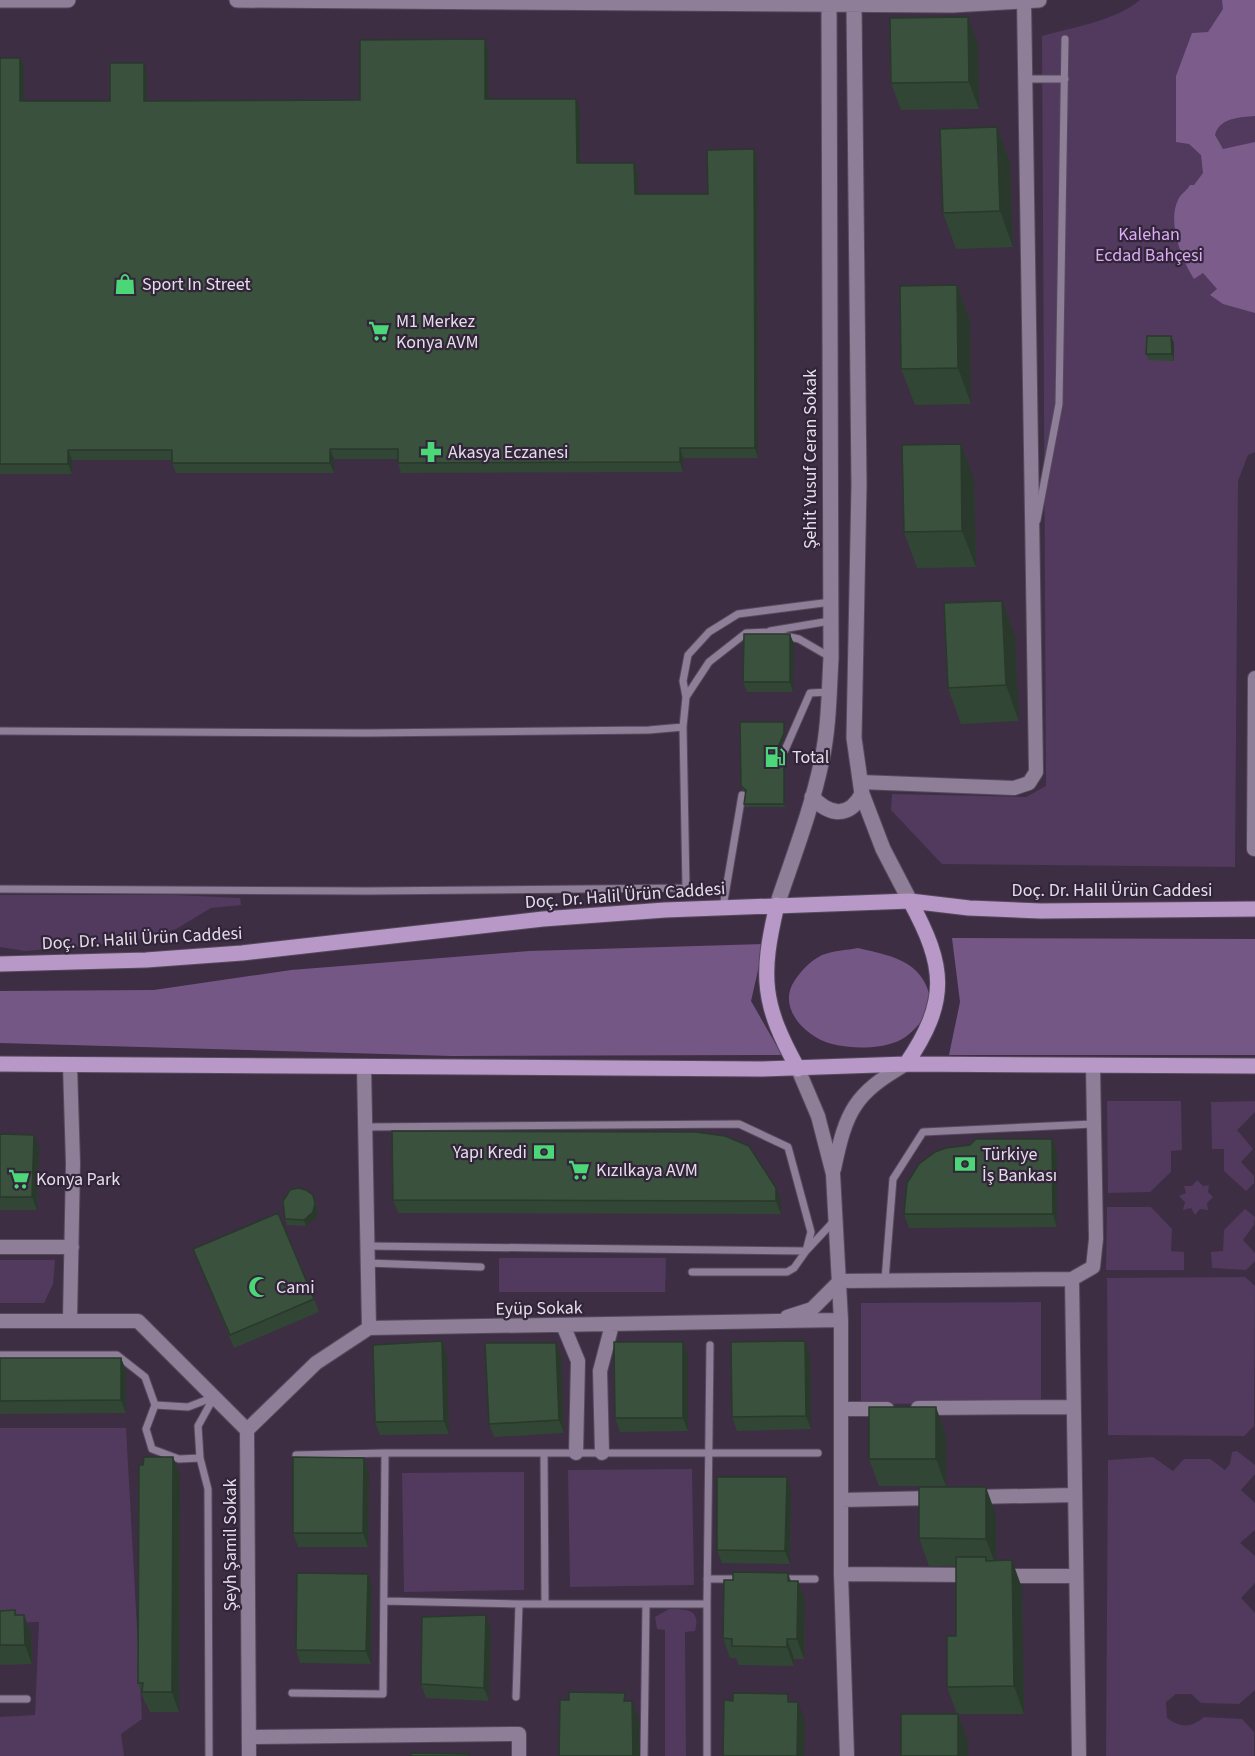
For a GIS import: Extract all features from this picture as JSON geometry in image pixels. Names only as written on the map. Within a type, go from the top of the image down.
[{"type":"main road","name":"Doç. Dr. Halil Ürün Caddesi","points":[[4,962],[146,960],[242,953],[543,919],[723,907],[910,901],[969,908],[1041,911],[1255,909]]},
{"type":"main road","points":[[906,1064],[932,1021],[938,993],[936,968],[930,942],[910,901]]},
{"type":"main road","points":[[777,905],[766,959],[765,984],[777,1028],[798,1069]]},
{"type":"main road","points":[[0,1064],[798,1069],[906,1064],[1093,1067],[1255,1066]]},
{"type":"street","points":[[0,0],[68,0]]},
{"type":"street","points":[[237,0],[829,4],[1039,0]]},
{"type":"street","points":[[861,788],[1014,788],[1029,783],[1036,772],[1024,1]]},
{"type":"street","name":"Şehit Yusuf Ceran Sokak","points":[[777,905],[812,797],[826,737],[831,658],[829,4]]},
{"type":"street","points":[[854,4],[859,485],[854,738],[861,788],[883,849],[910,901]]},
{"type":"street","points":[[1254,849],[1255,678]]},
{"type":"street","points":[[812,797],[828,810],[839,813],[850,810],[861,788]]},
{"type":"street","points":[[832,1173],[841,1136],[857,1101],[869,1088],[906,1064]]},
{"type":"street","points":[[70,1065],[73,1163],[70,1320]]},
{"type":"street","points":[[0,1321],[138,1321],[247,1430],[316,1363],[369,1328],[364,1066]]},
{"type":"street","points":[[773,1322],[812,1309],[840,1281],[1072,1279],[1093,1267],[1096,1239],[1093,1067]]},
{"type":"street","points":[[798,1069],[818,1116],[832,1173],[836,1220],[841,1320],[842,1574],[847,1756]]},
{"type":"street","points":[[0,1247],[72,1247]]},
{"type":"street","points":[[1072,1279],[1078,1756]]},
{"type":"street","name":"Eyüp Sokak","points":[[369,1328],[841,1320]]},
{"type":"street","points":[[563,1325],[578,1362],[576,1453]]},
{"type":"street","points":[[602,1453],[600,1371],[612,1325]]},
{"type":"street","points":[[841,1409],[1074,1407]]},
{"type":"street","name":"Şeyh Şamil Sokak","points":[[247,1430],[249,1756]]},
{"type":"street","points":[[841,1500],[1075,1495]]},
{"type":"street","points":[[842,1574],[1076,1576]]},
{"type":"street","points":[[249,1737],[519,1734],[519,1756]]},
{"type":"lane","points":[[1034,540],[1059,404],[1065,39]]},
{"type":"lane","points":[[1025,79],[1065,79]]},
{"type":"lane","points":[[0,889],[367,891],[686,888],[683,727],[686,697],[683,681],[688,655],[709,632],[738,614],[831,602]]},
{"type":"lane","points":[[686,697],[709,662],[746,633],[768,632],[831,621]]},
{"type":"lane","points":[[768,632],[799,639],[831,658]]},
{"type":"lane","points":[[785,750],[810,693],[829,692]]},
{"type":"lane","points":[[0,732],[368,734],[639,731],[683,727]]},
{"type":"lane","points":[[723,907],[742,795]]},
{"type":"lane","points":[[365,1127],[739,1124],[788,1147],[811,1232],[806,1251]]},
{"type":"lane","points":[[885,1280],[893,1179],[923,1132],[1094,1124]]},
{"type":"lane","points":[[692,1272],[787,1272],[794,1268],[806,1251],[836,1220]]},
{"type":"lane","points":[[366,1246],[806,1251]]},
{"type":"lane","points":[[367,1263],[481,1267]]},
{"type":"lane","points":[[707,1756],[707,1453],[710,1345]]},
{"type":"lane","points":[[0,1355],[117,1355],[145,1377],[154,1405],[147,1430],[152,1449],[179,1459],[200,1458]]},
{"type":"lane","points":[[154,1405],[188,1407],[214,1397]]},
{"type":"lane","points":[[209,1756],[208,1490],[200,1458],[198,1426],[214,1397]]},
{"type":"lane","points":[[292,1693],[383,1695],[385,1453]]},
{"type":"lane","points":[[544,1453],[545,1604]]},
{"type":"lane","points":[[296,1455],[818,1453]]},
{"type":"lane","points":[[707,1579],[750,1579]]},
{"type":"lane","points":[[771,1579],[815,1580]]},
{"type":"lane","points":[[384,1601],[707,1604]]},
{"type":"lane","points":[[516,1697],[519,1604]]},
{"type":"lane","points":[[644,1756],[646,1604]]},
{"type":"lane","points":[[0,1699],[27,1699]]},
{"type":"green space","name":"Kalehan Ecdad Bahçesi","points":[[1140,0],[1255,0],[1255,452],[1248,455],[1238,481],[1235,867],[942,864],[891,810],[892,794],[1026,797],[1046,786],[1042,36],[1106,18]]},
{"type":"green space","points":[[0,895],[176,895],[240,898],[241,905],[211,908],[176,929],[131,942],[25,951],[0,947]]},
{"type":"green space","points":[[1107,1101],[1181,1101],[1182,1150],[1171,1151],[1171,1172],[1150,1192],[1108,1193]]},
{"type":"green space","points":[[1255,1101],[1255,1112],[1237,1130],[1253,1149],[1241,1162],[1254,1176],[1254,1183],[1246,1191],[1224,1171],[1224,1149],[1212,1149],[1211,1102]]},
{"type":"green space","points":[[1197,1180],[1203,1186],[1209,1185],[1208,1192],[1213,1197],[1207,1203],[1208,1210],[1200,1209],[1195,1215],[1191,1208],[1183,1210],[1185,1202],[1179,1196],[1186,1193],[1184,1186],[1192,1186]]},
{"type":"green space","points":[[1107,1207],[1151,1207],[1172,1229],[1171,1251],[1184,1252],[1184,1270],[1106,1270]]},
{"type":"green space","points":[[1245,1209],[1255,1217],[1254,1225],[1243,1240],[1255,1253],[1255,1261],[1246,1270],[1212,1268],[1211,1252],[1223,1251],[1224,1230]]},
{"type":"green space","points":[[499,1258],[666,1258],[665,1292],[499,1292]]},
{"type":"green space","points":[[0,1260],[55,1260],[53,1284],[44,1303],[0,1303]]},
{"type":"green space","points":[[1245,1277],[1255,1286],[1254,1426],[1244,1436],[1108,1435],[1107,1278]]},
{"type":"green space","points":[[1041,1302],[1041,1403],[861,1404],[861,1303]]},
{"type":"green space","points":[[0,1428],[126,1428],[142,1719],[121,1734],[124,1756],[0,1756],[0,1717],[35,1715],[39,1622],[0,1623]]},
{"type":"green space","points":[[1237,1451],[1255,1465],[1255,1474],[1241,1490],[1255,1503],[1255,1530],[1240,1543],[1255,1556],[1255,1583],[1241,1598],[1255,1613],[1255,1690],[1239,1704],[1201,1703],[1191,1694],[1176,1694],[1166,1702],[1167,1718],[1181,1725],[1190,1725],[1204,1717],[1242,1719],[1254,1732],[1254,1756],[1106,1756],[1108,1460],[1153,1457],[1173,1471],[1184,1459],[1210,1459],[1225,1470],[1230,1464],[1232,1452]]},
{"type":"green space","points":[[692,1469],[694,1585],[570,1587],[568,1470]]},
{"type":"green space","points":[[524,1472],[524,1590],[404,1592],[402,1473]]},
{"type":"green space","points":[[669,1609],[687,1610],[696,1618],[695,1631],[685,1632],[686,1756],[665,1756],[665,1630],[657,1629],[655,1617]]},
{"type":"shaded area","points":[[1222,0],[1255,0],[1255,116],[1225,122],[1217,129],[1215,135],[1223,149],[1255,142],[1255,313],[1223,304],[1210,295],[1217,289],[1203,273],[1194,279],[1181,252],[1175,230],[1175,209],[1179,198],[1190,185],[1194,185],[1203,173],[1201,155],[1189,144],[1176,142],[1176,76],[1192,33],[1208,32],[1223,9]]},
{"type":"shaded area","points":[[952,938],[1255,939],[1255,1055],[949,1055],[960,1002]]},
{"type":"shaded area","points":[[764,944],[751,1001],[782,1055],[452,1056],[0,1043],[0,991],[154,990],[291,970],[529,951]]},
{"type":"shaded area","points":[[858,948],[907,964],[916,971],[929,992],[932,1007],[912,1032],[896,1042],[864,1048],[832,1044],[803,1028],[791,1010],[790,990],[807,966],[822,955]]},
{"type":"building","points":[[968,17],[969,82],[891,83],[890,18]]},
{"type":"building","name":"M1 Merkez Konya AVM","points":[[485,39],[485,99],[576,99],[577,163],[634,163],[635,194],[708,194],[707,150],[754,149],[755,448],[680,448],[680,462],[398,463],[398,449],[330,449],[330,463],[172,463],[172,450],[68,450],[68,464],[0,464],[0,58],[20,58],[20,101],[110,101],[110,63],[144,63],[144,101],[360,100],[360,40]]},
{"type":"building","points":[[997,127],[1000,211],[943,213],[940,129]]},
{"type":"building","points":[[957,285],[958,368],[901,369],[900,286]]},
{"type":"building","points":[[1147,336],[1171,336],[1172,354],[1146,354]]},
{"type":"building","points":[[961,444],[962,531],[904,532],[902,445]]},
{"type":"building","points":[[1002,601],[1006,685],[948,688],[944,603]]},
{"type":"building","points":[[744,634],[790,634],[790,682],[743,682]]},
{"type":"building","points":[[740,722],[784,722],[784,733],[778,747],[784,752],[784,804],[744,804],[746,790],[741,786]]},
{"type":"building","name":"Kızılkaya AVM","points":[[392,1131],[696,1132],[725,1136],[749,1146],[776,1188],[776,1201],[393,1200]]},
{"type":"building","name":"Konya Park","points":[[0,1134],[34,1135],[32,1197],[0,1197]]},
{"type":"building","points":[[976,1139],[1052,1139],[1053,1214],[904,1214],[907,1183],[919,1164],[935,1152],[970,1145]]},
{"type":"building","points":[[298,1188],[313,1195],[315,1203],[313,1212],[304,1220],[285,1219],[283,1201],[290,1190]]},
{"type":"building","name":"Cami","points":[[278,1213],[314,1299],[230,1335],[193,1249]]},
{"type":"building","points":[[442,1341],[444,1421],[375,1422],[373,1345]]},
{"type":"building","points":[[805,1341],[806,1416],[732,1417],[731,1342]]},
{"type":"building","points":[[614,1342],[683,1342],[683,1418],[615,1418]]},
{"type":"building","points":[[485,1343],[556,1343],[559,1420],[489,1424]]},
{"type":"building","points":[[0,1358],[121,1358],[121,1400],[0,1401]]},
{"type":"building","points":[[869,1407],[936,1407],[936,1459],[869,1459]]},
{"type":"building","points":[[144,1457],[173,1457],[172,1692],[142,1692],[143,1683],[138,1683],[139,1465],[143,1465]]},
{"type":"building","points":[[293,1457],[364,1458],[363,1533],[293,1533]]},
{"type":"building","points":[[717,1477],[787,1477],[785,1551],[717,1550]]},
{"type":"building","points":[[919,1487],[986,1487],[986,1539],[919,1538]]},
{"type":"building","points":[[956,1557],[986,1557],[986,1561],[1012,1560],[1014,1686],[947,1687],[947,1636],[956,1636]]},
{"type":"building","points":[[733,1572],[788,1573],[788,1581],[798,1581],[797,1639],[787,1639],[787,1647],[732,1646],[732,1639],[723,1638],[724,1580],[733,1580]]},
{"type":"building","points":[[297,1573],[368,1574],[366,1651],[296,1650]]},
{"type":"building","points":[[15,1610],[15,1615],[24,1615],[25,1645],[0,1645],[0,1611]]},
{"type":"building","points":[[486,1615],[484,1688],[421,1684],[422,1617]]},
{"type":"building","points":[[569,1692],[625,1693],[624,1701],[632,1701],[633,1756],[559,1756],[560,1700],[569,1700]]},
{"type":"building","points":[[733,1693],[788,1694],[788,1702],[798,1702],[797,1756],[723,1756],[724,1700],[733,1701]]},
{"type":"building","points":[[901,1714],[958,1714],[958,1756],[901,1756]]},
{"type":"building","points":[[411,1753],[469,1754],[469,1756],[411,1756]]},
{"type":"place","name":"Sport In Street","points":[[125,284]]},
{"type":"place","name":"M1 Merkez Konya AVM","points":[[379,331]]},
{"type":"place","name":"Akasya Eczanesi","points":[[431,452]]},
{"type":"place","name":"Total","points":[[775,757]]},
{"type":"place","name":"Yapı Kredi","points":[[544,1152]]},
{"type":"place","name":"Türkiye İş Bankası","points":[[965,1164]]},
{"type":"place","name":"Kızılkaya AVM","points":[[579,1170]]},
{"type":"place","name":"Konya Park","points":[[19,1179]]},
{"type":"place","name":"Cami","points":[[259,1287]]}]
